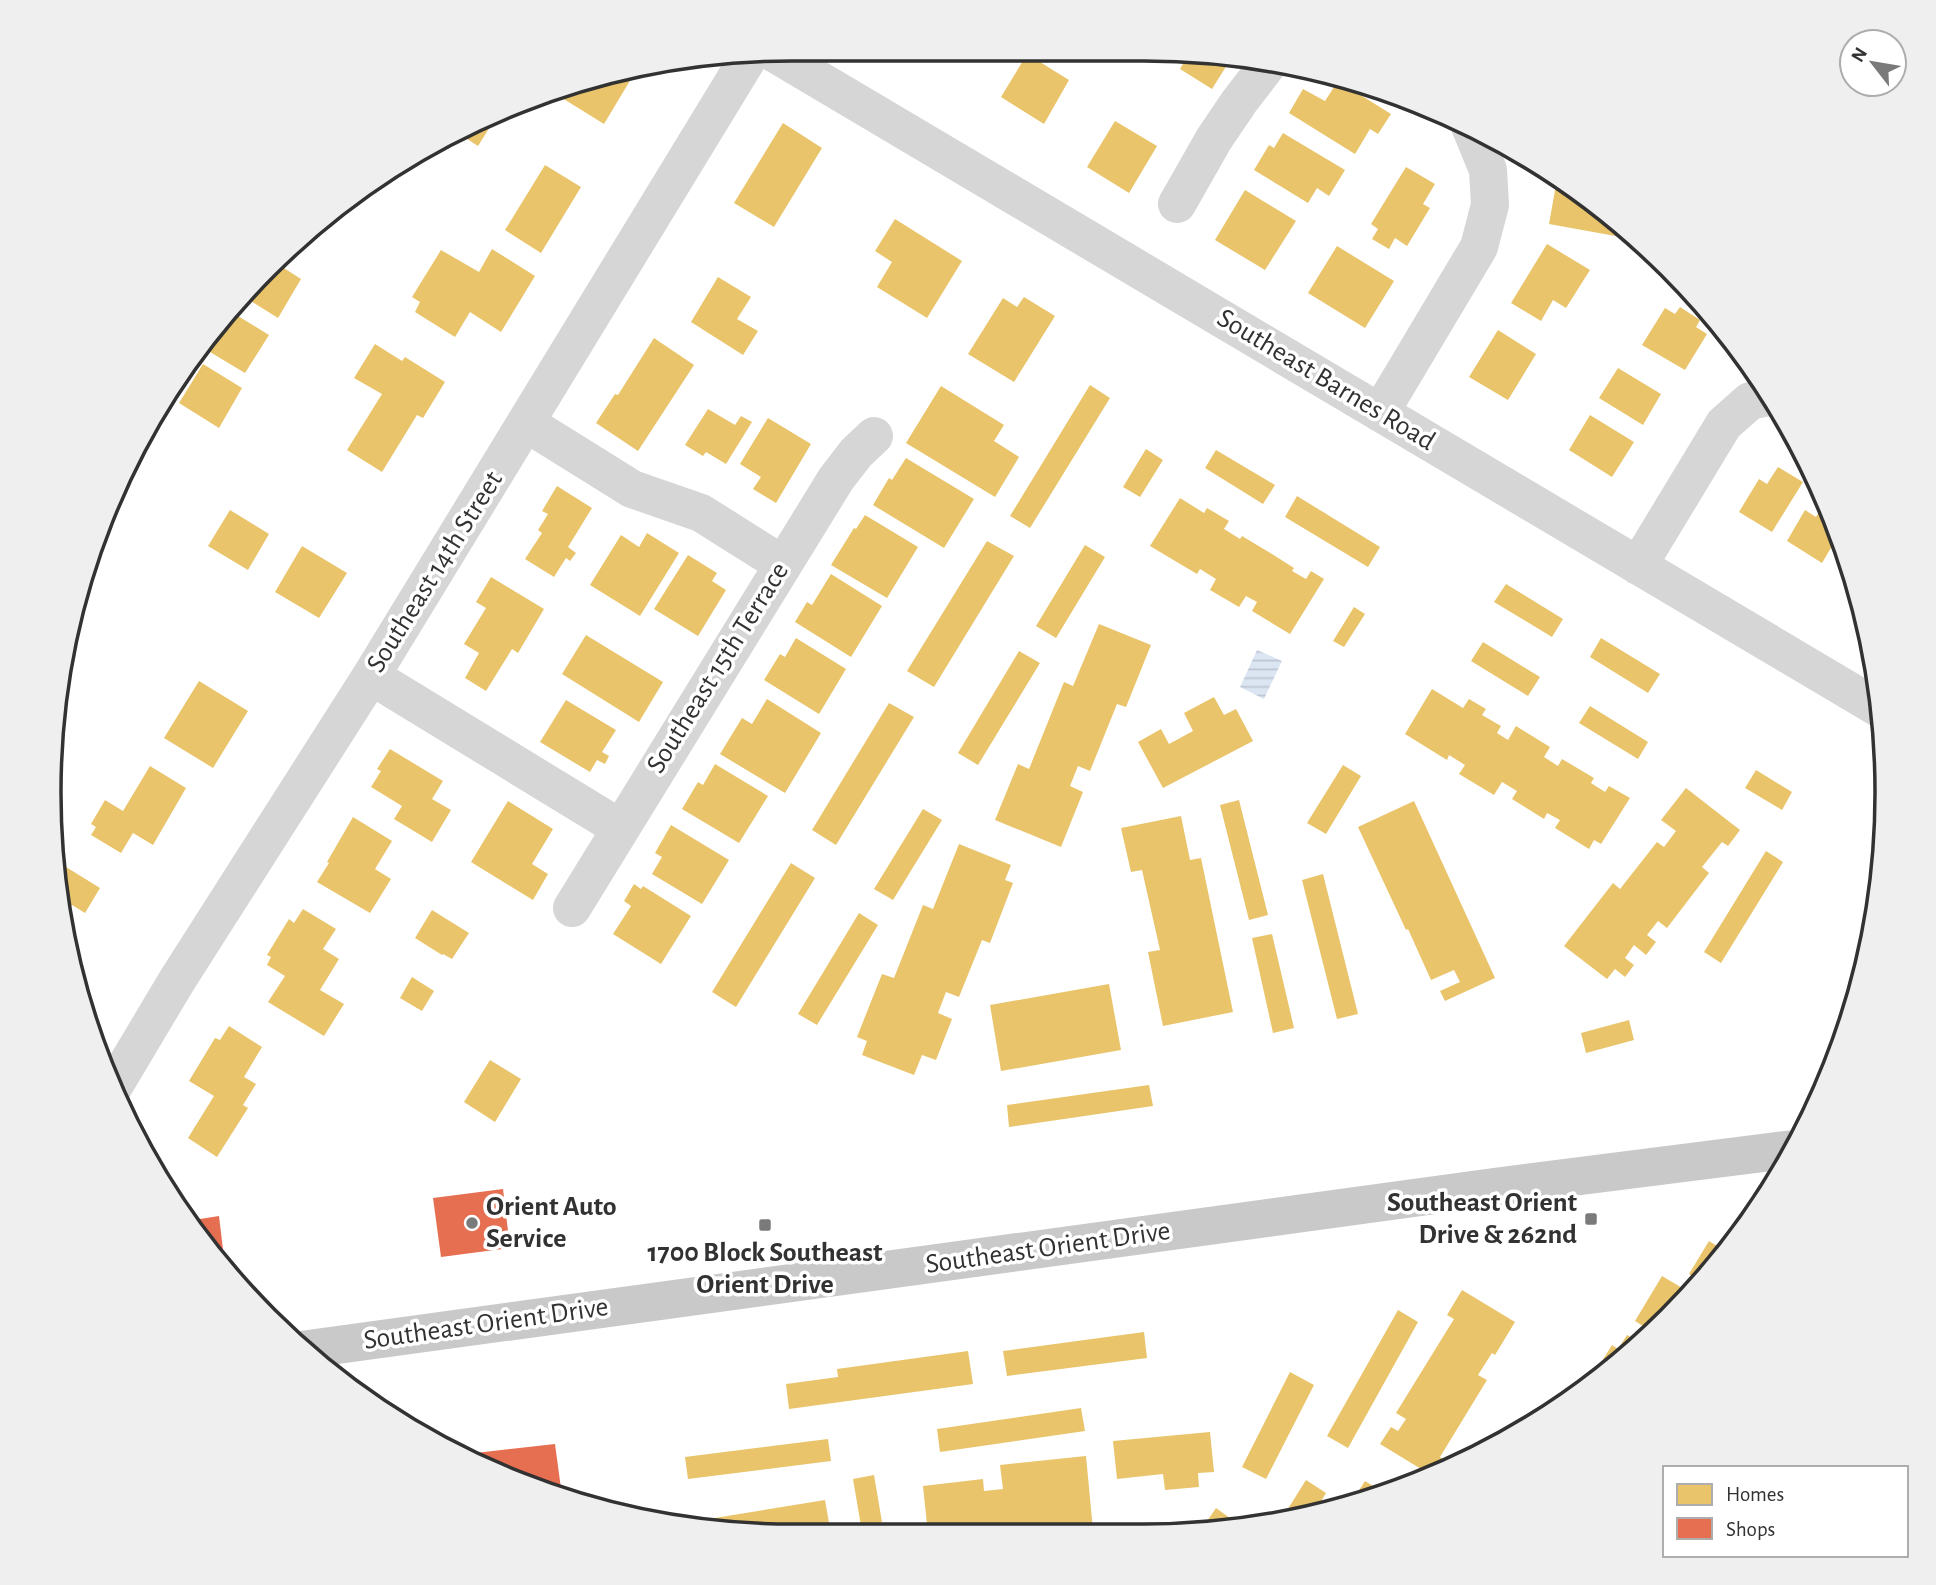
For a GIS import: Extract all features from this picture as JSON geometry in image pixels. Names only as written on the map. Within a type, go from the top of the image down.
[{"type":"main road","name":"Southeast Orient Drive","points":[[317,1348],[1442,1194],[1781,1151]]},
{"type":"street","name":"Southeast Barnes Road","points":[[787,61],[1869,702]]},
{"type":"street","name":"Southeast 14th Street","points":[[119,1077],[371,676],[745,63]]},
{"type":"street","points":[[1177,204],[1214,139],[1263,72]]},
{"type":"street","points":[[1380,413],[1479,247],[1490,205],[1488,170],[1476,142]]},
{"type":"street","points":[[1639,566],[1724,424],[1750,401],[1760,399]]},
{"type":"street","points":[[526,423],[632,489],[701,513],[782,564]]},
{"type":"street","name":"Southeast 15th Terrace","points":[[572,908],[836,479],[856,453],[874,436]]},
{"type":"street","points":[[371,676],[620,828]]},
{"type":"shaded area","points":[[1257,650],[1282,661],[1264,699],[1240,687]]},
{"type":"building: Homes","points":[[1023,61],[1038,61],[1069,80],[1044,124],[1001,97]]},
{"type":"building: Homes","points":[[1184,63],[1226,67],[1212,89],[1180,69]]},
{"type":"building: Homes","points":[[631,80],[604,124],[563,98]]},
{"type":"building: Homes","points":[[1334,86],[1358,94],[1391,114],[1378,134],[1370,129],[1355,154],[1289,113],[1303,89],[1325,101]]},
{"type":"building: Homes","points":[[1115,121],[1157,146],[1129,193],[1087,167]]},
{"type":"building: Homes","points":[[783,123],[822,148],[774,227],[734,203]]},
{"type":"building: Homes","points":[[489,128],[478,146],[466,138]]},
{"type":"building: Homes","points":[[1283,133],[1345,170],[1329,196],[1317,188],[1308,203],[1254,170],[1269,145],[1274,148]]},
{"type":"building: Homes","points":[[545,165],[581,187],[541,253],[505,230]]},
{"type":"building: Homes","points":[[1406,167],[1435,184],[1423,204],[1430,208],[1407,246],[1395,238],[1389,249],[1372,239],[1378,229],[1371,224]]},
{"type":"building: Homes","points":[[1555,188],[1618,237],[1549,224]]},
{"type":"building: Homes","points":[[1245,190],[1296,221],[1265,270],[1215,240]]},
{"type":"building: Homes","points":[[895,219],[962,261],[927,318],[877,287],[892,262],[875,251]]},
{"type":"building: Homes","points":[[1547,244],[1590,270],[1566,308],[1553,300],[1541,321],[1511,303]]},
{"type":"building: Homes","points":[[1337,246],[1394,281],[1365,328],[1308,293]]},
{"type":"building: Homes","points":[[492,249],[535,276],[501,332],[470,312],[455,337],[415,312],[420,302],[412,297],[441,250],[479,272]]},
{"type":"building: Homes","points":[[283,268],[301,279],[278,318],[251,301]]},
{"type":"building: Homes","points":[[718,277],[751,297],[737,319],[758,331],[743,355],[691,322]]},
{"type":"building: Homes","points":[[1024,297],[1055,316],[1014,382],[968,354],[1003,298],[1017,307]]},
{"type":"building: Homes","points":[[1680,307],[1700,320],[1696,327],[1707,334],[1685,370],[1642,345],[1665,308],[1675,314]]},
{"type":"building: Homes","points":[[238,316],[269,335],[245,373],[210,352]]},
{"type":"building: Homes","points":[[1498,330],[1536,354],[1508,400],[1469,377]]},
{"type":"building: Homes","points":[[654,338],[694,365],[638,451],[596,423],[615,394],[618,395]]},
{"type":"building: Homes","points":[[375,344],[402,361],[405,357],[445,382],[423,418],[417,415],[382,472],[347,450],[382,394],[354,378]]},
{"type":"building: Homes","points":[[203,364],[242,388],[219,428],[179,403]]},
{"type":"building: Homes","points":[[1618,368],[1661,394],[1643,425],[1599,398]]},
{"type":"building: Homes","points":[[1090,385],[1110,398],[1030,528],[1010,516]]},
{"type":"building: Homes","points":[[941,386],[1004,425],[994,441],[1019,457],[995,497],[906,443]]},
{"type":"building: Homes","points":[[708,409],[735,425],[741,416],[752,422],[726,464],[706,452],[703,456],[685,445]]},
{"type":"building: Homes","points":[[1590,415],[1634,442],[1612,477],[1569,450]]},
{"type":"building: Homes","points":[[768,418],[811,444],[776,503],[753,489],[761,477],[740,464]]},
{"type":"building: Homes","points":[[1146,449],[1163,460],[1140,497],[1123,487]]},
{"type":"building: Homes","points":[[1216,450],[1275,485],[1263,504],[1205,468]]},
{"type":"building: Homes","points":[[906,458],[974,499],[944,548],[873,505],[889,478],[892,480]]},
{"type":"building: Homes","points":[[1778,467],[1803,482],[1772,532],[1739,512],[1759,479],[1767,484]]},
{"type":"building: Homes","points":[[557,486],[592,508],[568,547],[576,553],[570,561],[566,558],[554,577],[525,559],[542,533],[538,530],[548,514],[542,511]]},
{"type":"building: Homes","points":[[1297,496],[1380,547],[1368,567],[1285,517]]},
{"type":"building: Homes","points":[[1180,498],[1204,513],[1207,508],[1229,521],[1224,529],[1240,539],[1242,536],[1272,554],[1306,579],[1311,571],[1324,579],[1290,634],[1252,611],[1257,602],[1246,596],[1239,607],[1210,590],[1216,579],[1200,569],[1197,574],[1150,546]]},
{"type":"building: Homes","points":[[230,510],[269,534],[248,570],[208,546]]},
{"type":"building: Homes","points":[[1805,510],[1816,517],[1819,512],[1832,546],[1822,563],[1787,541]]},
{"type":"building: Homes","points":[[865,515],[918,547],[887,598],[831,565]]},
{"type":"building: Homes","points":[[647,533],[679,553],[640,616],[590,585],[621,535],[639,547]]},
{"type":"building: Homes","points":[[987,541],[1014,556],[934,687],[907,671]]},
{"type":"building: Homes","points":[[1085,545],[1105,557],[1056,638],[1036,626]]},
{"type":"building: Homes","points":[[302,546],[347,573],[319,618],[275,592]]},
{"type":"building: Homes","points":[[688,555],[717,573],[712,581],[726,590],[698,636],[654,609]]},
{"type":"building: Homes","points":[[831,574],[882,606],[851,657],[795,622],[807,602],[812,605]]},
{"type":"building: Homes","points":[[491,577],[544,609],[518,653],[512,649],[486,691],[465,678],[479,653],[464,644],[486,608],[476,602]]},
{"type":"building: Homes","points":[[1506,584],[1563,619],[1552,637],[1494,602]]},
{"type":"building: Homes","points":[[1354,607],[1365,614],[1344,647],[1333,641]]},
{"type":"building: Homes","points":[[1099,624],[1151,645],[1126,707],[1117,704],[1090,771],[1078,766],[1070,786],[1083,792],[1061,847],[995,820],[1018,764],[1029,769],[1064,682],[1073,686]]},
{"type":"building: Homes","points":[[586,635],[663,682],[639,722],[562,674]]},
{"type":"building: Homes","points":[[796,638],[846,669],[819,714],[764,680],[780,654],[785,657]]},
{"type":"building: Homes","points":[[1601,638],[1660,674],[1648,693],[1590,657]]},
{"type":"building: Homes","points":[[1483,642],[1540,677],[1528,696],[1471,661]]},
{"type":"building: Homes","points":[[1019,651],[1040,663],[978,765],[958,753]]},
{"type":"building: Homes","points":[[199,681],[248,711],[213,768],[164,738]]},
{"type":"building: Homes","points":[[1432,689],[1463,708],[1469,699],[1486,709],[1482,715],[1501,726],[1497,733],[1508,740],[1516,726],[1550,747],[1544,757],[1558,766],[1562,759],[1594,778],[1591,783],[1605,792],[1609,786],[1630,798],[1601,844],[1594,840],[1589,849],[1555,828],[1560,820],[1547,813],[1544,819],[1512,799],[1517,791],[1502,782],[1494,795],[1459,774],[1465,765],[1449,755],[1447,760],[1405,734]]},
{"type":"building: Homes","points":[[1214,697],[1224,715],[1236,709],[1253,741],[1163,788],[1138,742],[1161,729],[1169,744],[1193,731],[1184,713]]},
{"type":"building: Homes","points":[[767,699],[821,733],[785,793],[720,754],[742,718],[752,724]]},
{"type":"building: Homes","points":[[566,700],[616,730],[602,752],[609,756],[605,764],[597,760],[590,772],[540,742]]},
{"type":"building: Homes","points":[[889,703],[914,717],[836,845],[812,830]]},
{"type":"building: Homes","points":[[1590,706],[1648,742],[1638,759],[1579,723]]},
{"type":"building: Homes","points":[[390,749],[443,781],[432,799],[451,810],[432,842],[394,819],[402,806],[371,787],[381,771],[377,769]]},
{"type":"building: Homes","points":[[715,764],[768,796],[739,843],[682,809],[698,782],[703,785]]},
{"type":"building: Homes","points":[[1343,765],[1361,776],[1326,834],[1307,823]]},
{"type":"building: Homes","points":[[150,766],[186,788],[153,845],[133,833],[121,853],[91,835],[96,827],[91,824],[105,800],[123,811]]},
{"type":"building: Homes","points":[[1756,770],[1792,792],[1782,810],[1745,788]]},
{"type":"building: Homes","points":[[1686,788],[1740,830],[1728,846],[1722,842],[1702,867],[1709,873],[1667,928],[1658,921],[1647,935],[1656,942],[1646,955],[1634,945],[1625,958],[1634,965],[1625,977],[1615,969],[1607,979],[1564,946],[1613,883],[1620,889],[1657,842],[1664,847],[1676,831],[1661,820]]},
{"type":"building: Homes","points":[[1239,800],[1268,915],[1249,920],[1220,805]]},
{"type":"building: Homes","points":[[508,801],[553,829],[532,864],[548,874],[533,900],[471,862]]},
{"type":"building: Homes","points":[[1414,801],[1495,978],[1445,1001],[1440,991],[1460,982],[1454,970],[1431,980],[1358,827]]},
{"type":"building: Homes","points":[[923,809],[942,820],[893,900],[874,889]]},
{"type":"building: Homes","points":[[1181,816],[1190,860],[1201,858],[1233,1012],[1163,1026],[1148,952],[1160,950],[1142,870],[1131,872],[1121,828]]},
{"type":"building: Homes","points":[[353,817],[392,841],[375,869],[391,879],[370,913],[317,882]]},
{"type":"building: Homes","points":[[671,825],[729,860],[702,904],[652,874],[662,857],[655,853]]},
{"type":"building: Homes","points":[[959,844],[1011,865],[1005,880],[1013,883],[990,943],[982,940],[959,997],[946,992],[938,1013],[952,1019],[936,1060],[922,1055],[914,1075],[862,1055],[867,1041],[857,1037],[882,974],[894,978],[923,905],[933,909]]},
{"type":"building: Homes","points":[[1766,851],[1783,862],[1721,963],[1704,952]]},
{"type":"building: Homes","points":[[791,863],[815,878],[736,1007],[712,992]]},
{"type":"building: Homes","points":[[66,867],[100,888],[85,913],[72,905],[71,907]]},
{"type":"building: Homes","points":[[1323,874],[1358,1014],[1337,1019],[1302,880]]},
{"type":"building: Homes","points":[[634,884],[641,889],[643,886],[691,916],[661,964],[613,934],[631,906],[624,901]]},
{"type":"building: Homes","points":[[303,909],[336,929],[323,949],[339,959],[320,990],[344,1004],[324,1036],[268,1002],[285,976],[267,965],[271,957],[267,955],[289,919],[294,923]]},
{"type":"building: Homes","points":[[432,910],[469,933],[452,959],[415,938]]},
{"type":"building: Homes","points":[[859,913],[878,925],[817,1025],[798,1014]]},
{"type":"building: Homes","points":[[1272,934],[1294,1028],[1273,1033],[1252,938]]},
{"type":"building: Homes","points":[[412,977],[434,991],[422,1011],[400,998]]},
{"type":"building: Homes","points":[[1109,984],[1121,1050],[1001,1071],[990,1005]]},
{"type":"building: Homes","points":[[1629,1020],[1634,1040],[1586,1053],[1581,1033]]},
{"type":"building: Homes","points":[[229,1026],[262,1047],[244,1077],[256,1084],[243,1105],[248,1108],[217,1157],[188,1138],[214,1096],[189,1081],[215,1038],[220,1040]]},
{"type":"building: Homes","points":[[490,1060],[521,1079],[495,1122],[464,1102]]},
{"type":"building: Homes","points":[[1149,1085],[1153,1106],[1009,1127],[1007,1105]]},
{"type":"building: Homes","points":[[1709,1241],[1717,1246],[1692,1276],[1689,1274]]},
{"type":"building: Homes","points":[[1662,1276],[1682,1288],[1643,1326],[1635,1321]]},
{"type":"building: Homes","points":[[1462,1290],[1515,1322],[1495,1355],[1492,1353],[1478,1375],[1487,1380],[1440,1457],[1443,1459],[1421,1469],[1380,1444],[1391,1427],[1398,1431],[1406,1419],[1396,1413],[1454,1319],[1447,1315]]},
{"type":"building: Homes","points":[[1398,1310],[1418,1322],[1348,1448],[1327,1436]]},
{"type":"building: Homes","points":[[1144,1332],[1147,1358],[1007,1376],[1003,1351]]},
{"type":"building: Homes","points":[[1627,1335],[1631,1337],[1626,1342],[1618,1348]]},
{"type":"building: Homes","points":[[1612,1345],[1618,1349],[1601,1363]]},
{"type":"building: Homes","points":[[968,1351],[973,1384],[789,1409],[786,1384],[838,1377],[837,1369]]},
{"type":"building: Homes","points":[[1290,1372],[1314,1385],[1266,1479],[1242,1467]]},
{"type":"building: Homes","points":[[1081,1408],[1085,1431],[940,1452],[937,1429]]},
{"type":"building: Homes","points":[[1210,1432],[1214,1472],[1198,1473],[1199,1487],[1165,1490],[1163,1474],[1117,1479],[1113,1441]]},
{"type":"building: Homes","points":[[828,1439],[831,1461],[688,1479],[685,1457]]},
{"type":"building: Homes","points":[[1086,1456],[1092,1524],[927,1524],[923,1486],[983,1479],[984,1491],[1003,1489],[1000,1465]]},
{"type":"building: Homes","points":[[874,1475],[882,1522],[861,1524],[853,1479]]},
{"type":"building: Homes","points":[[1306,1480],[1326,1493],[1321,1502],[1287,1510]]},
{"type":"building: Homes","points":[[1365,1481],[1374,1487],[1358,1491]]},
{"type":"building: Homes","points":[[825,1500],[829,1524],[745,1522],[712,1519]]},
{"type":"building: Homes","points":[[1216,1508],[1230,1518],[1208,1520]]},
{"type":"building: Shops","name":"Orient Auto Service","points":[[503,1189],[510,1248],[441,1257],[433,1198]]},
{"type":"building: Shops","points":[[219,1216],[223,1251],[212,1238],[199,1219]]},
{"type":"building: Shops","points":[[555,1444],[561,1486],[513,1468],[479,1453]]},
{"type":"place","name":"Southeast Orient Drive & 262nd","points":[[1591,1219]]},
{"type":"place","name":"Orient Auto Service","points":[[472,1223]]},
{"type":"place","name":"1700 Block Southeast Orient Drive","points":[[765,1225]]}]
